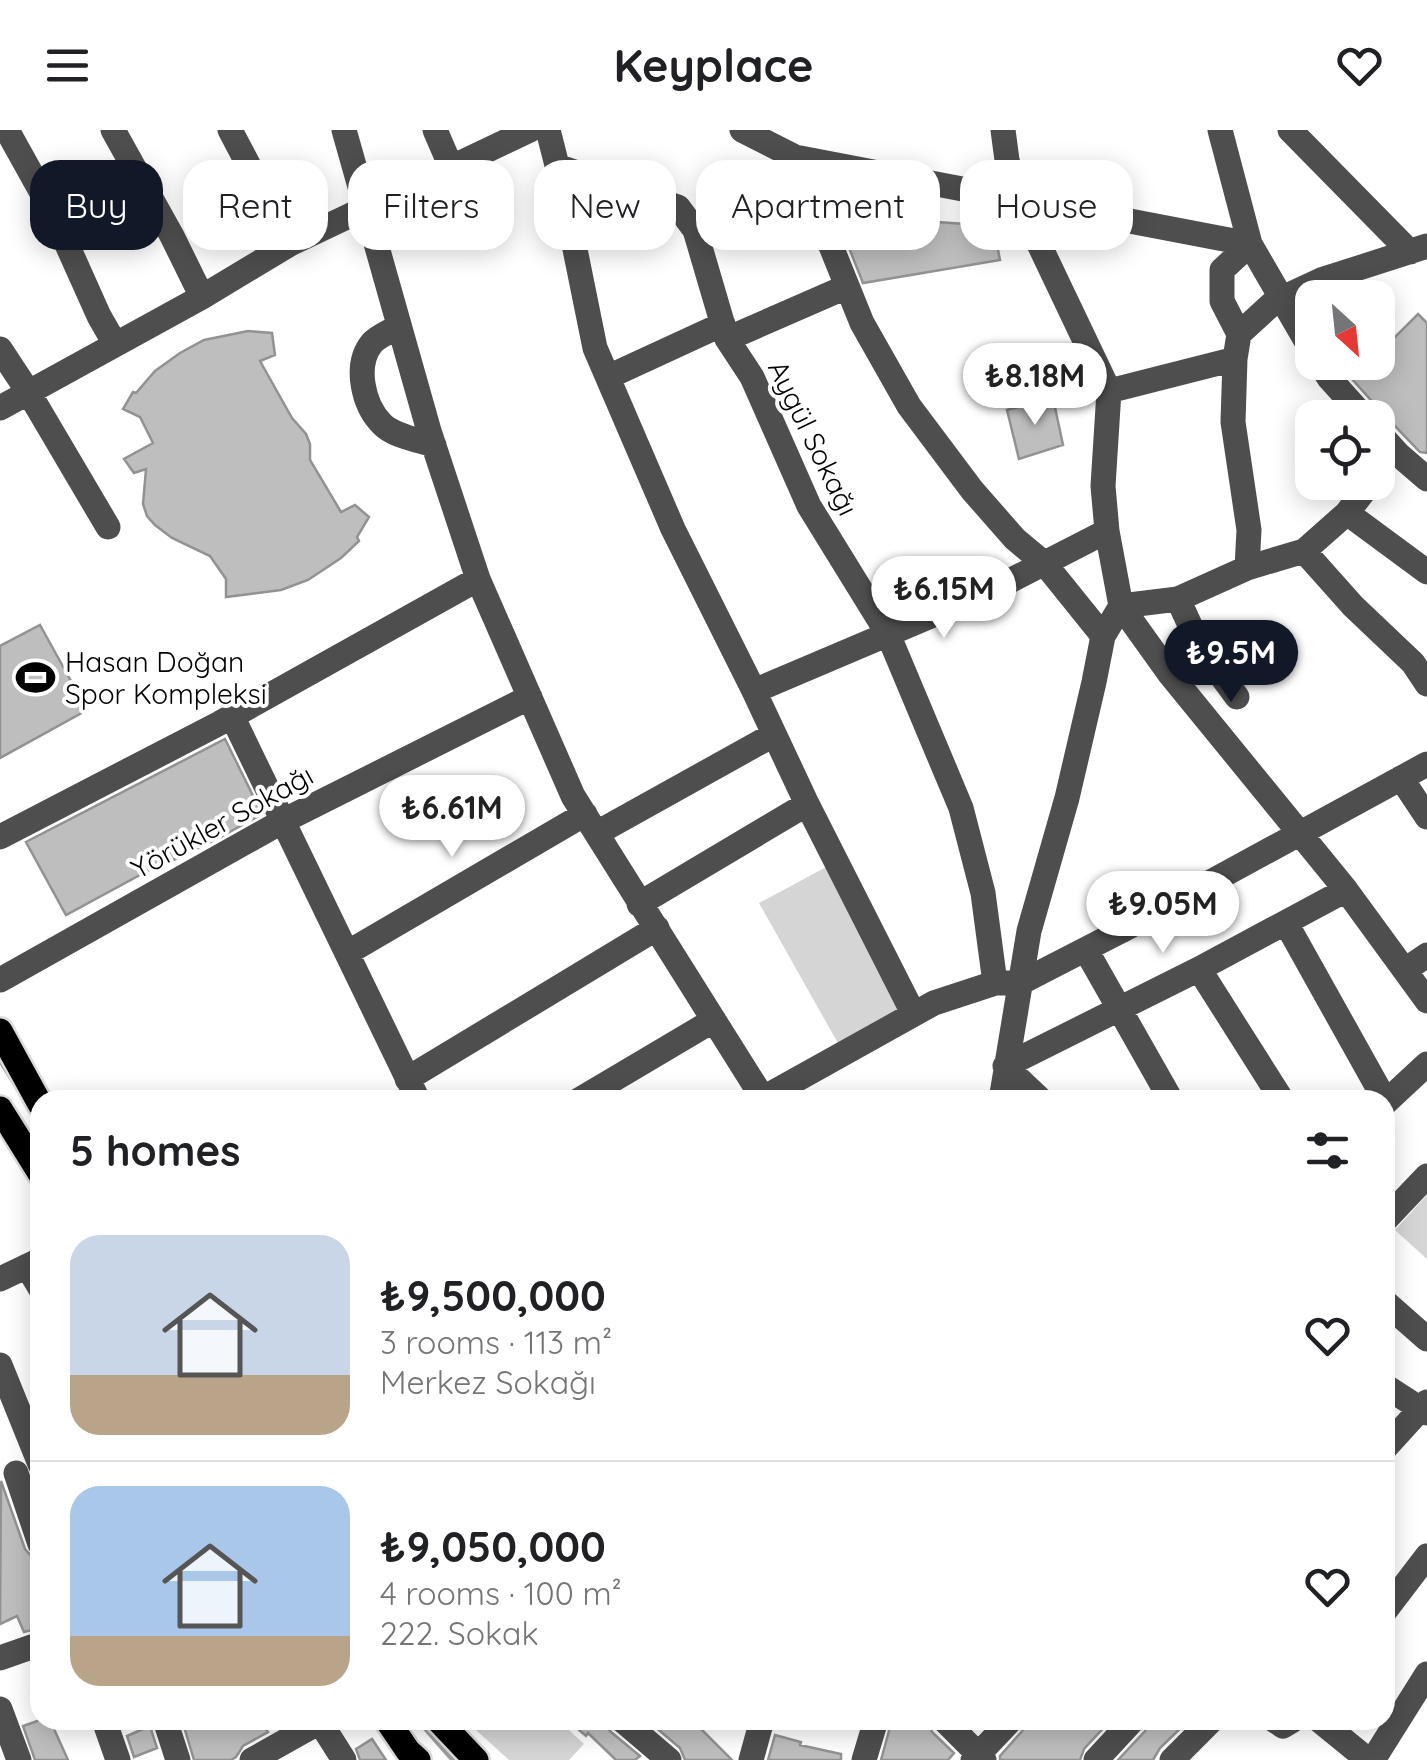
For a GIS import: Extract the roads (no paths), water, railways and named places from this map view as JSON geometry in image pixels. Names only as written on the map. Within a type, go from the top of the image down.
[{"type":"main road","points":[[0,1031],[32,1090]]},
{"type":"main road","points":[[3,1121],[30,1159]]},
{"type":"main road","points":[[394,1730],[418,1760]]},
{"type":"main road","points":[[448,1730],[476,1760]]},
{"type":"street","points":[[7,130],[52,211],[99,316],[116,344]]},
{"type":"street","points":[[113,130],[202,297]]},
{"type":"street","points":[[230,130],[246,160]]},
{"type":"street","points":[[344,130],[352,160]]},
{"type":"street","points":[[436,130],[447,160]]},
{"type":"street","points":[[465,160],[530,130]]},
{"type":"street","points":[[548,130],[556,160]]},
{"type":"street","points":[[742,130],[795,157],[960,189]]},
{"type":"street","points":[[1004,130],[1007,160]]},
{"type":"street","points":[[1220,130],[1250,244],[1295,322]]},
{"type":"street","points":[[1109,391],[1237,346],[1274,302],[1321,280],[1419,249],[1290,130]]},
{"type":"street","points":[[795,157],[862,323],[909,406],[972,490],[1015,539],[1045,564],[1102,636]]},
{"type":"street","name":"Aygül Sokağı","points":[[676,206],[695,230],[725,332],[752,376],[809,506],[888,634],[961,808],[983,893],[995,983]]},
{"type":"street","points":[[1133,222],[1250,244]]},
{"type":"street","points":[[1246,568],[1248,530],[1233,422],[1237,346],[1222,301],[1222,270],[1250,244]]},
{"type":"street","points":[[0,408],[280,250]]},
{"type":"street","points":[[377,250],[478,579],[573,796],[757,1090]]},
{"type":"street","points":[[575,250],[595,348],[673,530],[913,1013]]},
{"type":"street","points":[[1042,250],[1109,391],[1103,486],[1107,531],[1122,606],[1169,674],[1346,890],[1427,1000]]},
{"type":"street","points":[[608,377],[846,287]]},
{"type":"street","points":[[399,326],[372,342],[361,370],[367,399],[383,426],[434,444]]},
{"type":"street","points":[[0,348],[108,527]]},
{"type":"street","points":[[1330,380],[1348,400]]},
{"type":"street","points":[[1395,451],[1426,477]]},
{"type":"street","points":[[1395,457],[1398,454]]},
{"type":"street","points":[[1003,1090],[1028,930],[1067,798],[1102,636],[1122,606],[1178,599],[1246,568],[1304,551],[1357,500]]},
{"type":"street","points":[[1346,513],[1427,572]]},
{"type":"street","points":[[754,690],[992,590],[1107,531]]},
{"type":"street","points":[[1304,551],[1353,606],[1422,667]]},
{"type":"street","points":[[0,837],[232,716],[478,579]]},
{"type":"street","points":[[1178,599],[1200,646],[1237,697]]},
{"type":"street","name":"Yörükler Sokağı","points":[[0,980],[283,821],[530,697]]},
{"type":"street","points":[[232,716],[413,1090],[657,928]]},
{"type":"street","points":[[347,953],[591,824],[773,735]]},
{"type":"street","points":[[778,1090],[934,1002],[995,983],[1022,982],[1086,950],[1427,764]]},
{"type":"street","points":[[1401,778],[1427,817]]},
{"type":"street","points":[[639,904],[807,804]]},
{"type":"street","points":[[1006,1066],[1346,890]]},
{"type":"street","points":[[1286,923],[1379,1090]]},
{"type":"street","points":[[1086,950],[1165,1090]]},
{"type":"street","points":[[1404,970],[1427,956]]},
{"type":"street","points":[[1199,969],[1276,1090]]},
{"type":"street","points":[[596,1090],[714,1020]]},
{"type":"street","points":[[1395,1094],[1427,1064]]},
{"type":"street","points":[[1006,1066],[1031,1090]]},
{"type":"street","points":[[1395,1210],[1427,1176]]},
{"type":"street","points":[[0,1279],[30,1272]]},
{"type":"street","points":[[1395,1311],[1427,1339]]},
{"type":"street","points":[[0,1365],[30,1498]]},
{"type":"street","points":[[1395,1392],[1425,1408],[1395,1438]]},
{"type":"street","points":[[1395,1598],[1427,1556]]},
{"type":"street","points":[[0,1658],[30,1648]]},
{"type":"street","points":[[1395,1723],[1427,1674]]},
{"type":"street","points":[[0,1709],[19,1760]]},
{"type":"street","points":[[108,1730],[118,1760]]},
{"type":"street","points":[[168,1730],[178,1760]]},
{"type":"street","points":[[252,1760],[306,1730]]},
{"type":"street","points":[[327,1730],[344,1760]]},
{"type":"street","points":[[635,1730],[669,1760]]},
{"type":"street","points":[[751,1760],[759,1730]]},
{"type":"street","points":[[864,1760],[873,1730]]},
{"type":"street","points":[[953,1730],[979,1758],[1003,1730]]},
{"type":"street","points":[[1096,1760],[1124,1730]]},
{"type":"street","points":[[1172,1760],[1202,1730]]},
{"type":"street","points":[[1332,1730],[1371,1760],[1391,1730]]},
{"type":"waterway","points":[[0,1060],[18,1089]]},
{"type":"waterway","points":[[427,1730],[453,1760]]},
{"type":"place","name":"Hasan Doğan Spor Kompleksi","points":[[35,678]]}]
